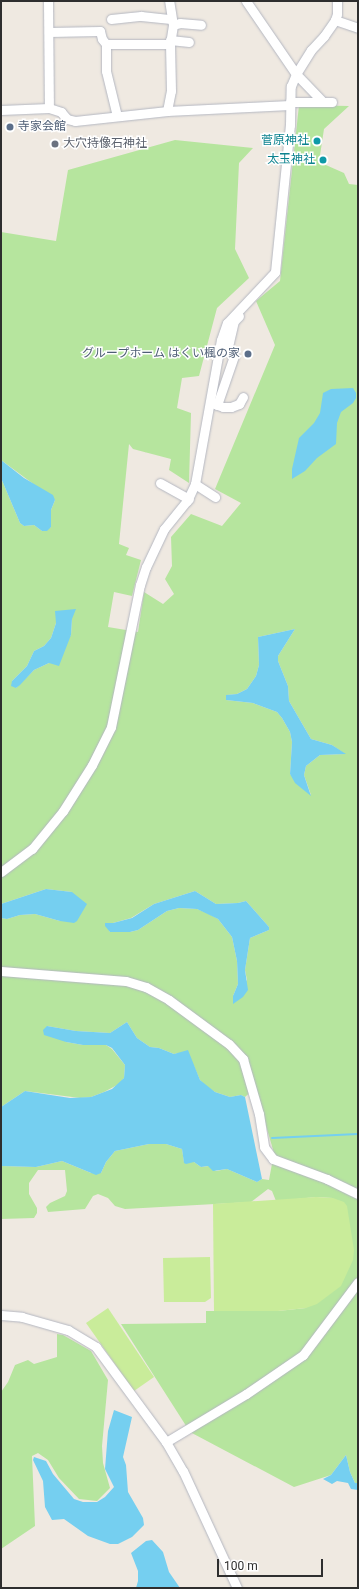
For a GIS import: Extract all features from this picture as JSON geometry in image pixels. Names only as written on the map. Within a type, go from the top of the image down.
[{"type":"street","points":[[48,1],[49,108]]},
{"type":"street","points":[[167,111],[171,90],[170,42],[172,22],[169,1]]},
{"type":"street","points":[[246,1],[296,74],[322,102]]},
{"type":"street","points":[[1,872],[32,849],[63,811],[92,765],[111,727],[140,585],[146,567],[164,529],[189,499],[195,484],[213,404],[221,340],[227,322],[275,272],[290,125],[291,86],[296,74],[311,50],[324,36],[335,20],[337,14],[337,1]]},
{"type":"street","points":[[111,19],[141,16],[172,22],[200,25]]},
{"type":"street","points":[[335,20],[358,28]]},
{"type":"street","points":[[48,32],[100,31],[102,39],[106,44],[106,72],[117,116]]},
{"type":"street","points":[[106,44],[189,42]]},
{"type":"street","points":[[1,110],[49,108],[61,112],[67,119],[75,121],[167,111],[332,102]]},
{"type":"street","points":[[213,404],[234,356],[227,350],[234,321],[242,312],[247,301]]},
{"type":"street","points":[[213,404],[231,407],[239,404],[243,397]]},
{"type":"street","points":[[160,483],[189,499]]},
{"type":"street","points":[[195,484],[215,497]]},
{"type":"street","points":[[1,971],[126,981],[146,987],[169,1000],[229,1044],[243,1059],[259,1114],[264,1147],[272,1159],[327,1178],[358,1194]]},
{"type":"street","points":[[166,1442],[246,1394],[303,1355],[358,1282]]},
{"type":"street","points":[[1,1315],[22,1317],[68,1330],[96,1347],[166,1442],[183,1471],[237,1588]]},
{"type":"green space","points":[[299,105],[349,106],[324,129],[319,162],[344,173],[349,184],[358,185],[358,1483],[355,1483],[350,1472],[346,1455],[331,1475],[294,1487],[190,1432],[121,1324],[206,1323],[206,1311],[278,1311],[306,1308],[333,1198],[316,1197],[276,1201],[272,1191],[268,1189],[251,1202],[125,1209],[115,1206],[108,1198],[98,1194],[93,1196],[85,1209],[48,1212],[46,1207],[50,1203],[65,1196],[67,1191],[65,1170],[38,1170],[29,1183],[29,1194],[37,1208],[37,1213],[34,1218],[1,1219],[1,1166],[36,1167],[62,1161],[91,1173],[101,1173],[106,1162],[115,1151],[149,1144],[166,1144],[182,1149],[184,1162],[194,1162],[201,1167],[209,1166],[216,1171],[227,1169],[257,1182],[262,1179],[269,1180],[274,1153],[255,1088],[245,1097],[241,1095],[230,1097],[215,1092],[200,1080],[194,1066],[179,1053],[174,1054],[159,1048],[150,1047],[137,1038],[127,1022],[110,1033],[76,1031],[47,1026],[66,1042],[83,1045],[106,1045],[112,1049],[125,1065],[124,1078],[119,1084],[91,1097],[80,1098],[25,1091],[1,1107],[1,918],[7,919],[20,915],[35,914],[60,921],[72,892],[46,889],[1,904],[1,478],[20,523],[24,526],[34,525],[42,531],[51,527],[51,510],[55,500],[1,460],[1,232],[56,241],[68,170],[175,140],[253,148],[239,163],[235,249],[249,278],[217,308],[199,376],[182,378],[177,408],[191,413],[189,483],[169,470],[171,459],[133,449],[129,444],[119,544],[129,548],[126,555],[141,560],[132,596],[114,592],[108,627],[138,632],[144,592],[163,604],[174,594],[165,579],[172,566],[171,537],[191,514],[222,526],[241,503],[215,489],[275,345],[256,301],[280,281]],"holes":[[[72,619],[71,635],[49,663],[34,670],[16,688],[12,681],[27,666],[34,651],[44,646],[51,638],[56,623]],[[295,629],[278,656],[278,661],[288,686],[289,701],[311,739],[332,745],[345,754],[320,755],[306,766],[304,775],[311,795],[290,774],[292,742],[290,732],[277,712],[253,703],[226,700],[227,695],[237,694],[247,689],[256,676],[259,665],[258,637]],[[195,891],[216,904],[246,901],[269,927],[269,930],[250,938],[245,970],[247,980],[233,996],[238,984],[237,961],[232,937],[218,919],[197,909],[179,908],[167,911],[138,930],[130,932],[110,932],[105,923],[113,923],[131,918],[154,904]]]},
{"type":"green space","points":[[316,1197],[333,1198],[344,1202],[347,1206],[354,1250],[353,1260],[341,1286],[317,1304],[306,1308],[278,1311],[214,1311],[213,1204]]},
{"type":"green space","points":[[210,1257],[211,1298],[205,1302],[164,1302],[163,1258]]},
{"type":"green space","points":[[108,1308],[154,1377],[134,1391],[86,1323]]},
{"type":"green space","points":[[57,1334],[63,1335],[91,1351],[108,1380],[102,1446],[103,1463],[110,1488],[97,1501],[79,1499],[59,1478],[48,1460],[38,1453],[32,1456],[35,1526],[1,1549],[1,1392],[8,1382],[15,1365],[28,1360],[34,1364],[57,1357]]},
{"type":"water","points":[[353,388],[356,393],[356,398],[353,403],[341,412],[337,423],[336,444],[317,458],[305,471],[292,479],[292,469],[299,438],[314,423],[320,413],[323,393],[331,389]]},
{"type":"water","points":[[1,460],[24,478],[53,495],[55,500],[51,510],[51,527],[47,531],[42,531],[34,525],[24,526],[20,523],[1,478]]},
{"type":"water","points":[[76,609],[72,619],[71,635],[59,666],[49,663],[34,670],[16,688],[11,686],[12,681],[27,666],[34,651],[44,646],[51,638],[56,623],[55,611]]},
{"type":"water","points":[[295,629],[278,656],[278,661],[288,686],[289,701],[311,739],[332,745],[346,754],[320,755],[306,766],[304,775],[311,796],[295,783],[290,774],[292,742],[290,732],[277,712],[253,703],[226,700],[226,695],[237,694],[247,689],[256,676],[259,665],[258,637]]},
{"type":"water","points":[[46,889],[72,892],[87,904],[77,921],[74,923],[60,921],[35,914],[20,915],[7,919],[1,918],[1,904]]},
{"type":"water","points":[[195,891],[216,904],[246,901],[269,927],[269,930],[250,938],[245,970],[248,990],[243,997],[233,1004],[233,996],[238,984],[237,961],[232,937],[218,919],[197,909],[179,908],[167,911],[138,930],[130,932],[110,932],[105,926],[105,923],[113,923],[132,918],[154,904]]},
{"type":"water","points":[[127,1022],[137,1038],[150,1047],[159,1048],[174,1054],[188,1050],[200,1080],[215,1092],[230,1097],[241,1095],[245,1097],[262,1179],[257,1182],[227,1169],[213,1171],[208,1166],[201,1167],[194,1162],[186,1164],[184,1163],[182,1149],[166,1144],[149,1144],[115,1151],[106,1162],[101,1173],[96,1175],[62,1161],[36,1167],[1,1166],[1,1107],[25,1091],[70,1098],[91,1097],[112,1089],[124,1078],[125,1065],[112,1048],[106,1045],[83,1045],[66,1042],[44,1035],[43,1030],[47,1026],[76,1031],[110,1033]]},
{"type":"water","points":[[114,1410],[132,1417],[123,1457],[126,1465],[128,1492],[143,1518],[144,1525],[132,1537],[118,1544],[110,1544],[88,1536],[64,1519],[52,1520],[45,1507],[43,1481],[33,1460],[34,1457],[46,1461],[53,1474],[74,1499],[83,1502],[97,1502],[105,1497],[114,1487],[105,1469],[108,1431]]},
{"type":"water","points":[[346,1455],[350,1472],[355,1483],[358,1483],[358,1490],[351,1489],[348,1483],[337,1481],[332,1484],[323,1479],[331,1475]]},
{"type":"water","points":[[152,1540],[163,1552],[169,1572],[180,1588],[136,1588],[138,1571],[131,1553],[146,1541]]},
{"type":"waterway","points":[[272,1138],[358,1134]]},
{"type":"place","name":"寺家会館","points":[[10,127]]},
{"type":"place","name":"菅原神社","points":[[317,141]]},
{"type":"place","name":"大穴持像石神社","points":[[55,144]]},
{"type":"place","name":"太玉神社","points":[[323,160]]},
{"type":"place","name":"グループホーム はくい楓の家","points":[[248,354]]}]
